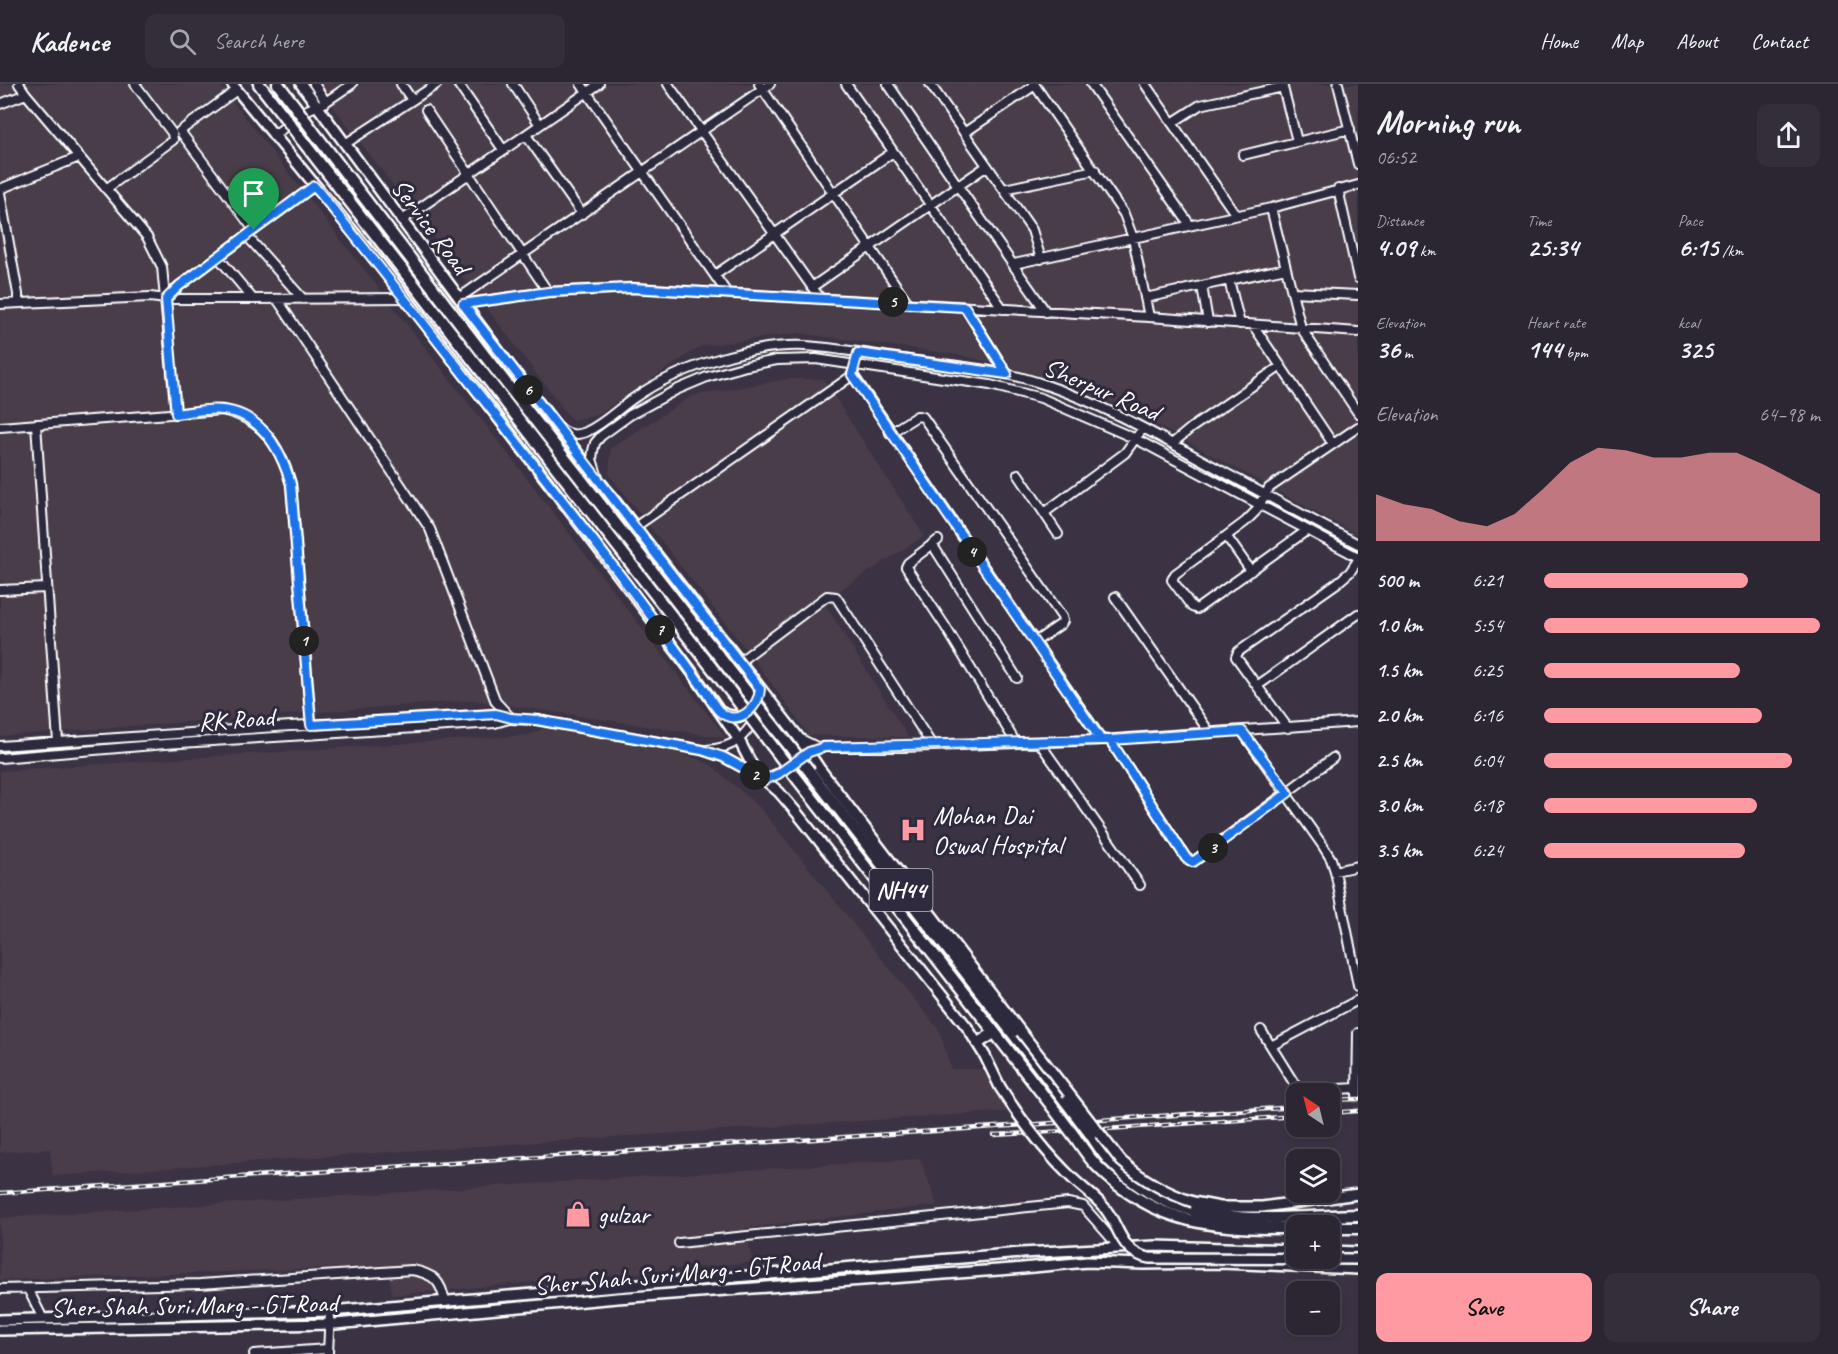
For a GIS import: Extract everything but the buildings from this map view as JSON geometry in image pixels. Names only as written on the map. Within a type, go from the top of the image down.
[{"type":"highway","name":"NH44","points":[[259,84],[1096,1165],[1133,1197],[1167,1214],[1188,1221],[1211,1225],[1286,1228]]},
{"type":"highway","name":"NH44","points":[[278,84],[485,356],[750,696],[1004,1016],[1109,1160],[1140,1186],[1170,1203],[1197,1205],[1211,1214],[1259,1217],[1358,1215]]},
{"type":"highway","points":[[978,1043],[994,1033]]},
{"type":"highway","points":[[1340,1228],[1358,1228]]},
{"type":"main road","name":"Service Road","points":[[301,84],[321,104],[345,144],[401,221],[557,426]]},
{"type":"main road","points":[[234,87],[406,298],[659,628],[739,740],[747,759],[797,813],[950,1005],[978,1043],[1000,1087],[1029,1130],[1072,1178],[1102,1204],[1111,1217],[1120,1238],[1136,1254],[1149,1258],[1358,1259]]},
{"type":"main road","points":[[557,426],[800,738],[1004,1016],[1021,1032],[1121,1161],[1133,1172],[1160,1188],[1197,1205],[1262,1207],[1358,1194]]},
{"type":"main road","points":[[719,711],[733,717],[747,714],[758,704],[760,689]]},
{"type":"main road","name":"Sher Shah Suri Marg - GT Road","points":[[0,1320],[330,1311],[1009,1254],[1155,1246],[1286,1250]]},
{"type":"main road","points":[[1340,1251],[1358,1252]]},
{"type":"main road","name":"Sher Shah Suri Marg - GT Road","points":[[0,1330],[330,1329],[617,1298],[1087,1262],[1221,1263],[1358,1269]]},
{"type":"street","points":[[19,84],[147,237],[162,267],[176,414]]},
{"type":"street","points":[[106,189],[173,140],[172,133],[135,84]]},
{"type":"street","points":[[314,84],[321,104]]},
{"type":"street","points":[[273,136],[307,110],[321,104],[352,84]]},
{"type":"street","points":[[401,84],[412,100]]},
{"type":"street","points":[[345,144],[437,84]]},
{"type":"street","points":[[458,84],[504,151]]},
{"type":"street","points":[[513,84],[540,125]]},
{"type":"street","points":[[581,84],[727,293]]},
{"type":"street","points":[[401,221],[599,84]]},
{"type":"street","points":[[668,84],[820,298]]},
{"type":"street","points":[[846,84],[1003,309]]},
{"type":"street","points":[[888,84],[1046,312]]},
{"type":"street","points":[[930,84],[1032,230],[1041,259]]},
{"type":"street","points":[[1091,84],[1190,225]]},
{"type":"street","points":[[1145,84],[1236,215]]},
{"type":"street","points":[[1338,84],[1358,164]]},
{"type":"street","points":[[964,133],[1034,85],[1125,214],[1133,238],[1149,317]]},
{"type":"street","points":[[461,301],[524,254],[764,86],[908,303]]},
{"type":"street","points":[[1172,123],[1200,105],[1283,86],[1297,141]]},
{"type":"street","points":[[234,87],[180,131],[254,230]]},
{"type":"street","points":[[0,104],[26,94]]},
{"type":"street","points":[[426,110],[548,292]]},
{"type":"street","points":[[1243,155],[1350,129]]},
{"type":"street","points":[[526,135],[582,214]]},
{"type":"street","points":[[714,274],[893,152]]},
{"type":"street","points":[[18,303],[0,191],[79,157]]},
{"type":"street","points":[[812,286],[987,166]]},
{"type":"street","points":[[1004,189],[1095,170]]},
{"type":"street","points":[[1014,264],[1270,208],[1358,185]]},
{"type":"street","points":[[166,299],[179,286],[314,186]]},
{"type":"street","points":[[1338,189],[1356,260],[1358,278]]},
{"type":"street","points":[[1270,208],[1300,328],[1358,413]]},
{"type":"street","points":[[247,236],[303,299]]},
{"type":"street","points":[[218,257],[253,299]]},
{"type":"street","points":[[1145,298],[1286,268]]},
{"type":"street","points":[[1229,280],[1240,324]]},
{"type":"street","points":[[1202,286],[1208,322]]},
{"type":"street","points":[[461,301],[548,292],[632,288],[1149,317],[1358,332]]},
{"type":"street","points":[[1292,292],[1358,295]]},
{"type":"street","points":[[0,304],[150,297],[277,300],[406,298]]},
{"type":"street","points":[[277,300],[430,529],[496,702],[511,718]]},
{"type":"street","points":[[965,307],[1007,374]]},
{"type":"street","points":[[1253,325],[1333,444]]},
{"type":"street","name":"Sherpur Road","points":[[557,426],[567,434],[584,433],[596,427],[634,398],[692,369],[717,360],[758,351],[798,346],[1007,374],[1063,391],[1143,428],[1358,544]]},
{"type":"street","points":[[635,527],[852,375],[858,353]]},
{"type":"street","name":"Sherpur Road","points":[[598,479],[592,459],[596,443],[630,415],[690,382],[746,366],[797,358],[990,385],[1052,402],[1136,439],[1358,558]]},
{"type":"street","points":[[1173,443],[1281,366]]},
{"type":"street","points":[[990,385],[993,372]]},
{"type":"street","points":[[852,375],[1186,858],[1193,862],[1333,758]]},
{"type":"street","points":[[634,398],[642,409]]},
{"type":"street","points":[[0,427],[222,410],[237,413],[256,424],[268,435],[277,447],[291,484],[312,735]]},
{"type":"street","points":[[890,433],[917,416],[923,417],[1062,617],[1061,624],[1035,642]]},
{"type":"street","points":[[36,424],[58,742]]},
{"type":"street","points":[[1306,531],[1197,609],[1192,607],[1173,583],[1172,577],[1175,574],[1245,522],[1260,504],[1269,488],[1358,427]]},
{"type":"street","points":[[1044,513],[1117,459],[1143,428]]},
{"type":"street","points":[[1176,460],[1182,449]]},
{"type":"street","points":[[1018,474],[1058,534]]},
{"type":"street","points":[[1227,537],[1251,571]]},
{"type":"street","points":[[1016,743],[945,626],[906,567],[935,542],[1017,678]]},
{"type":"street","points":[[1288,728],[1235,655],[1337,583],[1350,572],[1358,558]]},
{"type":"street","points":[[0,590],[47,588]]},
{"type":"street","points":[[739,662],[827,596],[836,597],[932,745]]},
{"type":"street","points":[[1114,597],[1210,733]]},
{"type":"street","points":[[1257,686],[1358,614]]},
{"type":"street","points":[[702,750],[723,748],[739,740],[761,715],[773,713],[784,719]]},
{"type":"street","name":"RK Road","points":[[0,747],[496,714],[702,750]]},
{"type":"street","name":"RK Road","points":[[0,758],[165,744],[495,723],[511,718]]},
{"type":"street","points":[[800,738],[810,745],[824,747],[1016,743],[1106,740],[1358,722]]},
{"type":"street","points":[[1242,731],[1288,793],[1331,858],[1358,986]]},
{"type":"street","points":[[1039,742],[1140,885]]},
{"type":"street","points":[[702,750],[723,757],[765,780],[778,774],[809,752],[824,747]]},
{"type":"street","points":[[1335,871],[1358,866]]},
{"type":"street","points":[[1271,1046],[1358,1000]]},
{"type":"street","points":[[1261,1030],[1301,1091],[1357,1092],[1358,1034]]},
{"type":"street","points":[[679,1243],[1068,1203],[1083,1206],[1120,1248]]},
{"type":"street","points":[[0,1289],[200,1284],[412,1270],[435,1278],[442,1289],[445,1302]]},
{"type":"street","points":[[28,1289],[43,1319]]},
{"type":"street","points":[[254,1354],[328,1352],[330,1311]]},
{"type":"shaded area","points":[[0,84],[219,84],[519,468],[726,738],[474,700],[0,736]]},
{"type":"shaded area","points":[[316,84],[1358,84],[1358,535],[1126,408],[1050,378],[960,355],[799,333],[701,346],[597,415],[572,420]]},
{"type":"shaded area","points":[[788,379],[823,379],[924,536],[823,601],[908,737],[809,735],[756,662],[609,474],[611,448],[692,396]]},
{"type":"shaded area","points":[[549,726],[680,752],[711,765],[760,808],[939,1030],[951,1069],[981,1069],[1012,1111],[53,1176],[50,1149],[0,1152],[0,771],[529,735]]},
{"type":"shaded area","points":[[920,1159],[937,1205],[745,1228],[753,1262],[392,1295],[388,1266],[0,1280],[0,1218]]},
{"type":"tunnel","points":[[1357,1095],[1358,1112]]},
{"type":"railway","points":[[1340,1100],[1358,1099]]},
{"type":"railway","points":[[0,1193],[1286,1108]]},
{"type":"railway","points":[[1340,1112],[1358,1111]]},
{"type":"railway","points":[[994,1135],[1286,1117]]},
{"type":"place","name":"Mohan Dai Oswal Hospital","points":[[913,830]]},
{"type":"place","name":"gulzar","points":[[578,1214]]},
{"type":"route","points":[[314,186],[379,263],[541,473],[719,711],[733,717],[747,714],[758,704],[760,689],[463,304],[548,292],[632,288],[965,307],[1007,374],[858,353],[852,375],[890,433],[1101,740],[1242,731],[1288,793],[1193,862],[1186,858],[1110,740],[903,747],[824,747],[809,752],[778,774],[765,780],[723,757],[702,750],[496,714],[311,725],[291,484],[284,462],[268,435],[256,424],[237,413],[222,410],[176,414],[166,299],[179,286],[254,230],[314,186]]}]
